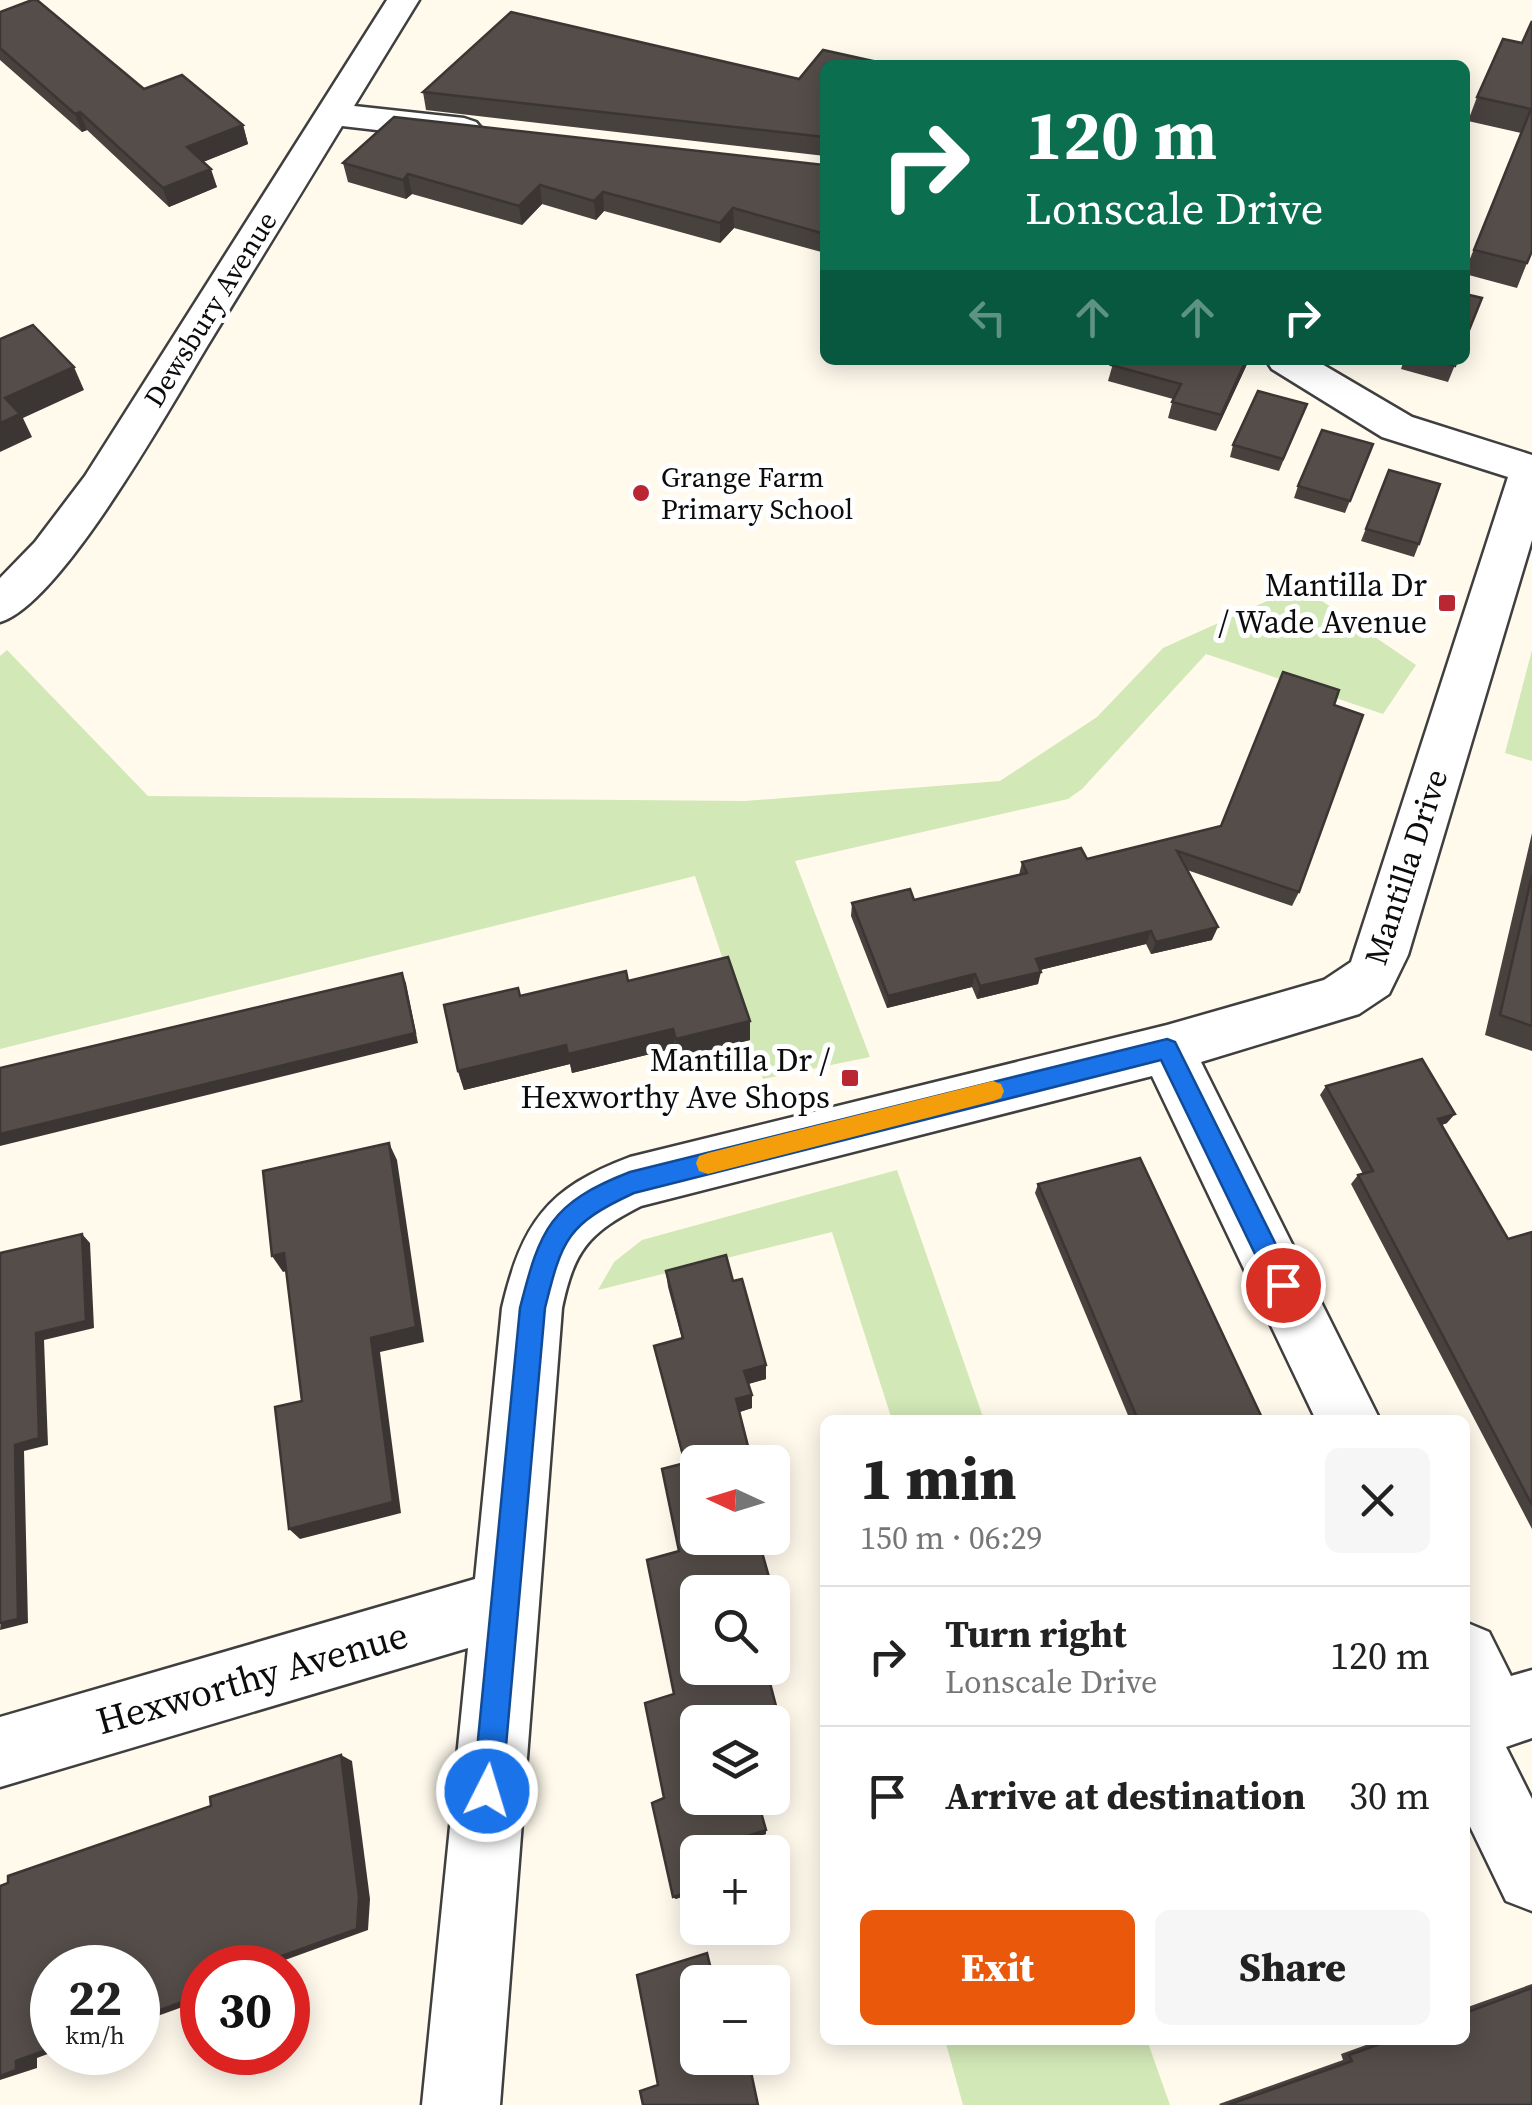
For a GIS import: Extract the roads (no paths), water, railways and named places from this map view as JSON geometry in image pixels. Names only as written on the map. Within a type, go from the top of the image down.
[{"type":"street","name":"Dewsbury Avenue","points":[[0,606],[51,553],[100,486],[402,0]]},
{"type":"street","points":[[332,114],[497,133]]},
{"type":"street","points":[[1294,365],[1397,428],[1532,469]]},
{"type":"street","name":"Mantilla Drive","points":[[446,2100],[503,1604],[532,1308],[547,1250],[566,1220],[598,1198],[630,1183],[1167,1048],[1340,998],[1370,978],[1382,954],[1532,469]]},
{"type":"street","points":[[1167,1048],[1347,1415]]},
{"type":"street","name":"Hexworthy Avenue","points":[[0,1752],[503,1604]]},
{"type":"street","points":[[1484,1708],[1532,1875]]},
{"type":"place","name":"Grange Farm Primary School","points":[[641,493]]},
{"type":"place","name":"Mantilla Dr / Wade Avenue","points":[[1447,603]]},
{"type":"place","name":"Mantilla Dr / Hexworthy Ave Shops","points":[[850,1078]]}]
